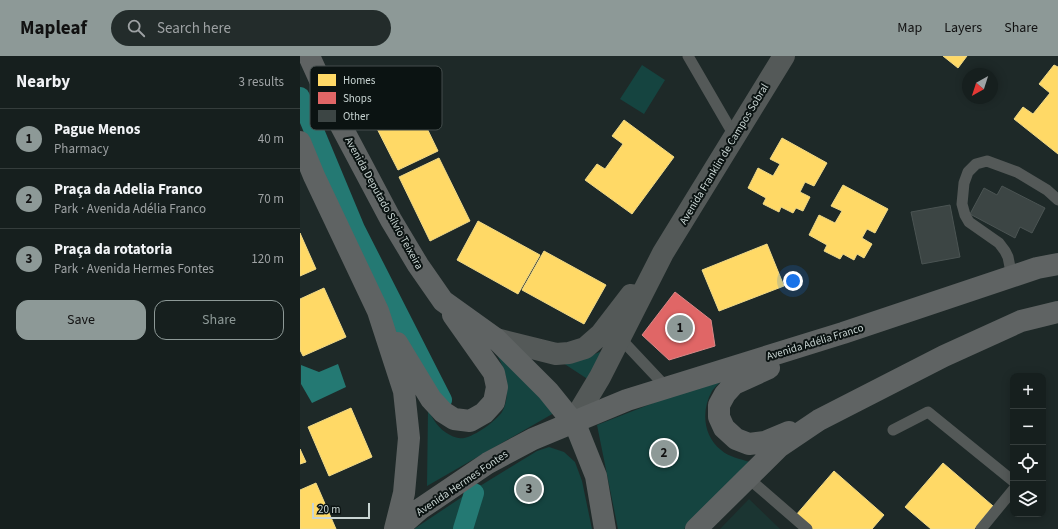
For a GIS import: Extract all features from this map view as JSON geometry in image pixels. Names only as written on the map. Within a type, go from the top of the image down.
[{"type":"main road","name":"Avenida Deputado Sílvio Teixeira","points":[[309,56],[314,66]]},
{"type":"main road","name":"Avenida Deputado Sílvio Teixeira","points":[[343,130],[391,220],[418,265],[443,301],[496,338],[548,391],[573,422],[596,476],[605,529]]},
{"type":"main road","points":[[300,142],[314,176],[378,311],[431,399],[443,412],[454,419],[470,420],[484,413],[494,402],[497,387],[494,373],[443,301]]},
{"type":"main road","name":"Avenida Adélia Franco","points":[[573,422],[626,400],[843,333],[1037,268],[1058,264]]},
{"type":"main road","points":[[378,311],[404,391],[409,438],[404,493],[396,529]]},
{"type":"main road","points":[[843,333],[734,384],[725,394],[719,405],[718,417],[724,428],[736,439],[749,444],[765,442],[819,420],[948,360],[1021,321],[1058,312]]},
{"type":"main road","points":[[696,529],[779,447],[819,420]]},
{"type":"main road","name":"Avenida Hermes Fontes","points":[[396,529],[420,510],[488,463],[533,439],[573,422]]},
{"type":"street","name":"Avenida Franklin de Campos Sobral","points":[[573,422],[600,377],[664,253],[784,56]]},
{"type":"street","name":"Avenida Franklin de Campos Sobral","points":[[496,338],[556,354],[569,353],[585,348],[601,334],[664,253]]},
{"type":"lane","points":[[688,56],[735,137]]},
{"type":"lane","points":[[1012,277],[1008,257],[1000,243],[969,222],[965,215],[962,204],[964,183],[968,172],[976,164],[987,161],[1017,172],[1047,190],[1058,200]]},
{"type":"lane","points":[[620,338],[667,388]]},
{"type":"lane","points":[[893,430],[928,412],[1010,479]]},
{"type":"lane","points":[[748,478],[807,529]]},
{"type":"lane","points":[[981,529],[1010,494]]},
{"type":"shaded area","points":[[642,65],[665,80],[644,114],[620,99]]},
{"type":"shaded area","points":[[493,347],[554,413],[427,486],[428,410],[442,430],[453,436],[463,438],[469,437],[485,428],[499,416],[504,409],[507,395],[507,380]]},
{"type":"shaded area","points":[[605,350],[589,380],[560,361],[579,360]]},
{"type":"shaded area","points":[[338,364],[346,387],[312,403],[301,384],[301,365],[319,372]]},
{"type":"shaded area","points":[[730,373],[714,388],[708,398],[705,414],[707,430],[710,438],[724,452],[735,458],[750,462],[684,529],[618,529],[597,425]]},
{"type":"shaded area","points":[[549,447],[564,452],[575,462],[582,481],[592,529],[414,529],[462,497],[537,451]]},
{"type":"shaded area","points":[[749,499],[780,529],[720,529]]},
{"type":"building: Homes","points":[[943,56],[967,56],[958,68]]},
{"type":"building: Homes","points":[[1054,65],[1058,67],[1058,154],[1014,119],[1023,107],[1033,114],[1050,93],[1039,84]]},
{"type":"building: Homes","points":[[624,120],[674,157],[632,214],[585,180],[597,164],[605,169],[623,144],[612,136]]},
{"type":"building: Homes","points":[[378,130],[428,130],[438,151],[398,170]]},
{"type":"building: Homes","points":[[782,138],[827,163],[814,186],[805,182],[800,192],[810,197],[803,211],[796,208],[793,213],[781,207],[779,212],[763,204],[766,198],[748,188],[758,168],[773,176],[780,164],[770,159]]},
{"type":"building: Homes","points":[[439,158],[470,221],[430,241],[399,177]]},
{"type":"building: Homes","points":[[843,185],[888,209],[875,233],[867,229],[862,238],[872,244],[864,258],[857,254],[854,260],[843,254],[840,259],[824,251],[827,245],[809,235],[819,215],[835,223],[842,211],[831,206]]},
{"type":"building: Homes","points":[[478,221],[540,255],[518,294],[457,260]]},
{"type":"building: Homes","points":[[300,233],[316,269],[300,276]]},
{"type":"building: Homes","points":[[767,244],[784,286],[719,311],[702,270]]},
{"type":"building: Homes","points":[[544,251],[606,285],[584,324],[522,290]]},
{"type":"building: Homes","points":[[324,288],[346,337],[303,356],[300,350],[300,299]]},
{"type":"building: Homes","points":[[351,408],[372,457],[329,476],[308,427]]},
{"type":"building: Homes","points":[[300,449],[306,462],[300,464]]},
{"type":"building: Homes","points":[[943,463],[993,506],[974,529],[931,529],[905,507]]},
{"type":"building: Homes","points":[[834,471],[884,515],[872,529],[812,529],[796,515]]},
{"type":"building: Homes","points":[[316,483],[336,529],[300,529],[300,490]]},
{"type":"building: Shops","points":[[675,292],[711,320],[715,346],[669,360],[642,335]]},
{"type":"building: Other","points":[[1002,186],[1045,208],[1032,233],[1020,227],[1015,238],[970,214],[984,188],[997,195]]},
{"type":"building: Other","points":[[950,205],[960,257],[922,264],[911,212]]},
{"type":"waterway","points":[[300,97],[310,121]]},
{"type":"waterway","points":[[314,130],[355,229],[442,400]]},
{"type":"waterway","points":[[463,529],[474,493]]},
{"type":"place","name":"Pague Menos","points":[[680,328]]},
{"type":"place","name":"Praça da Adelia Franco","points":[[664,453]]},
{"type":"place","name":"Praça da rotatoria","points":[[529,489]]}]
